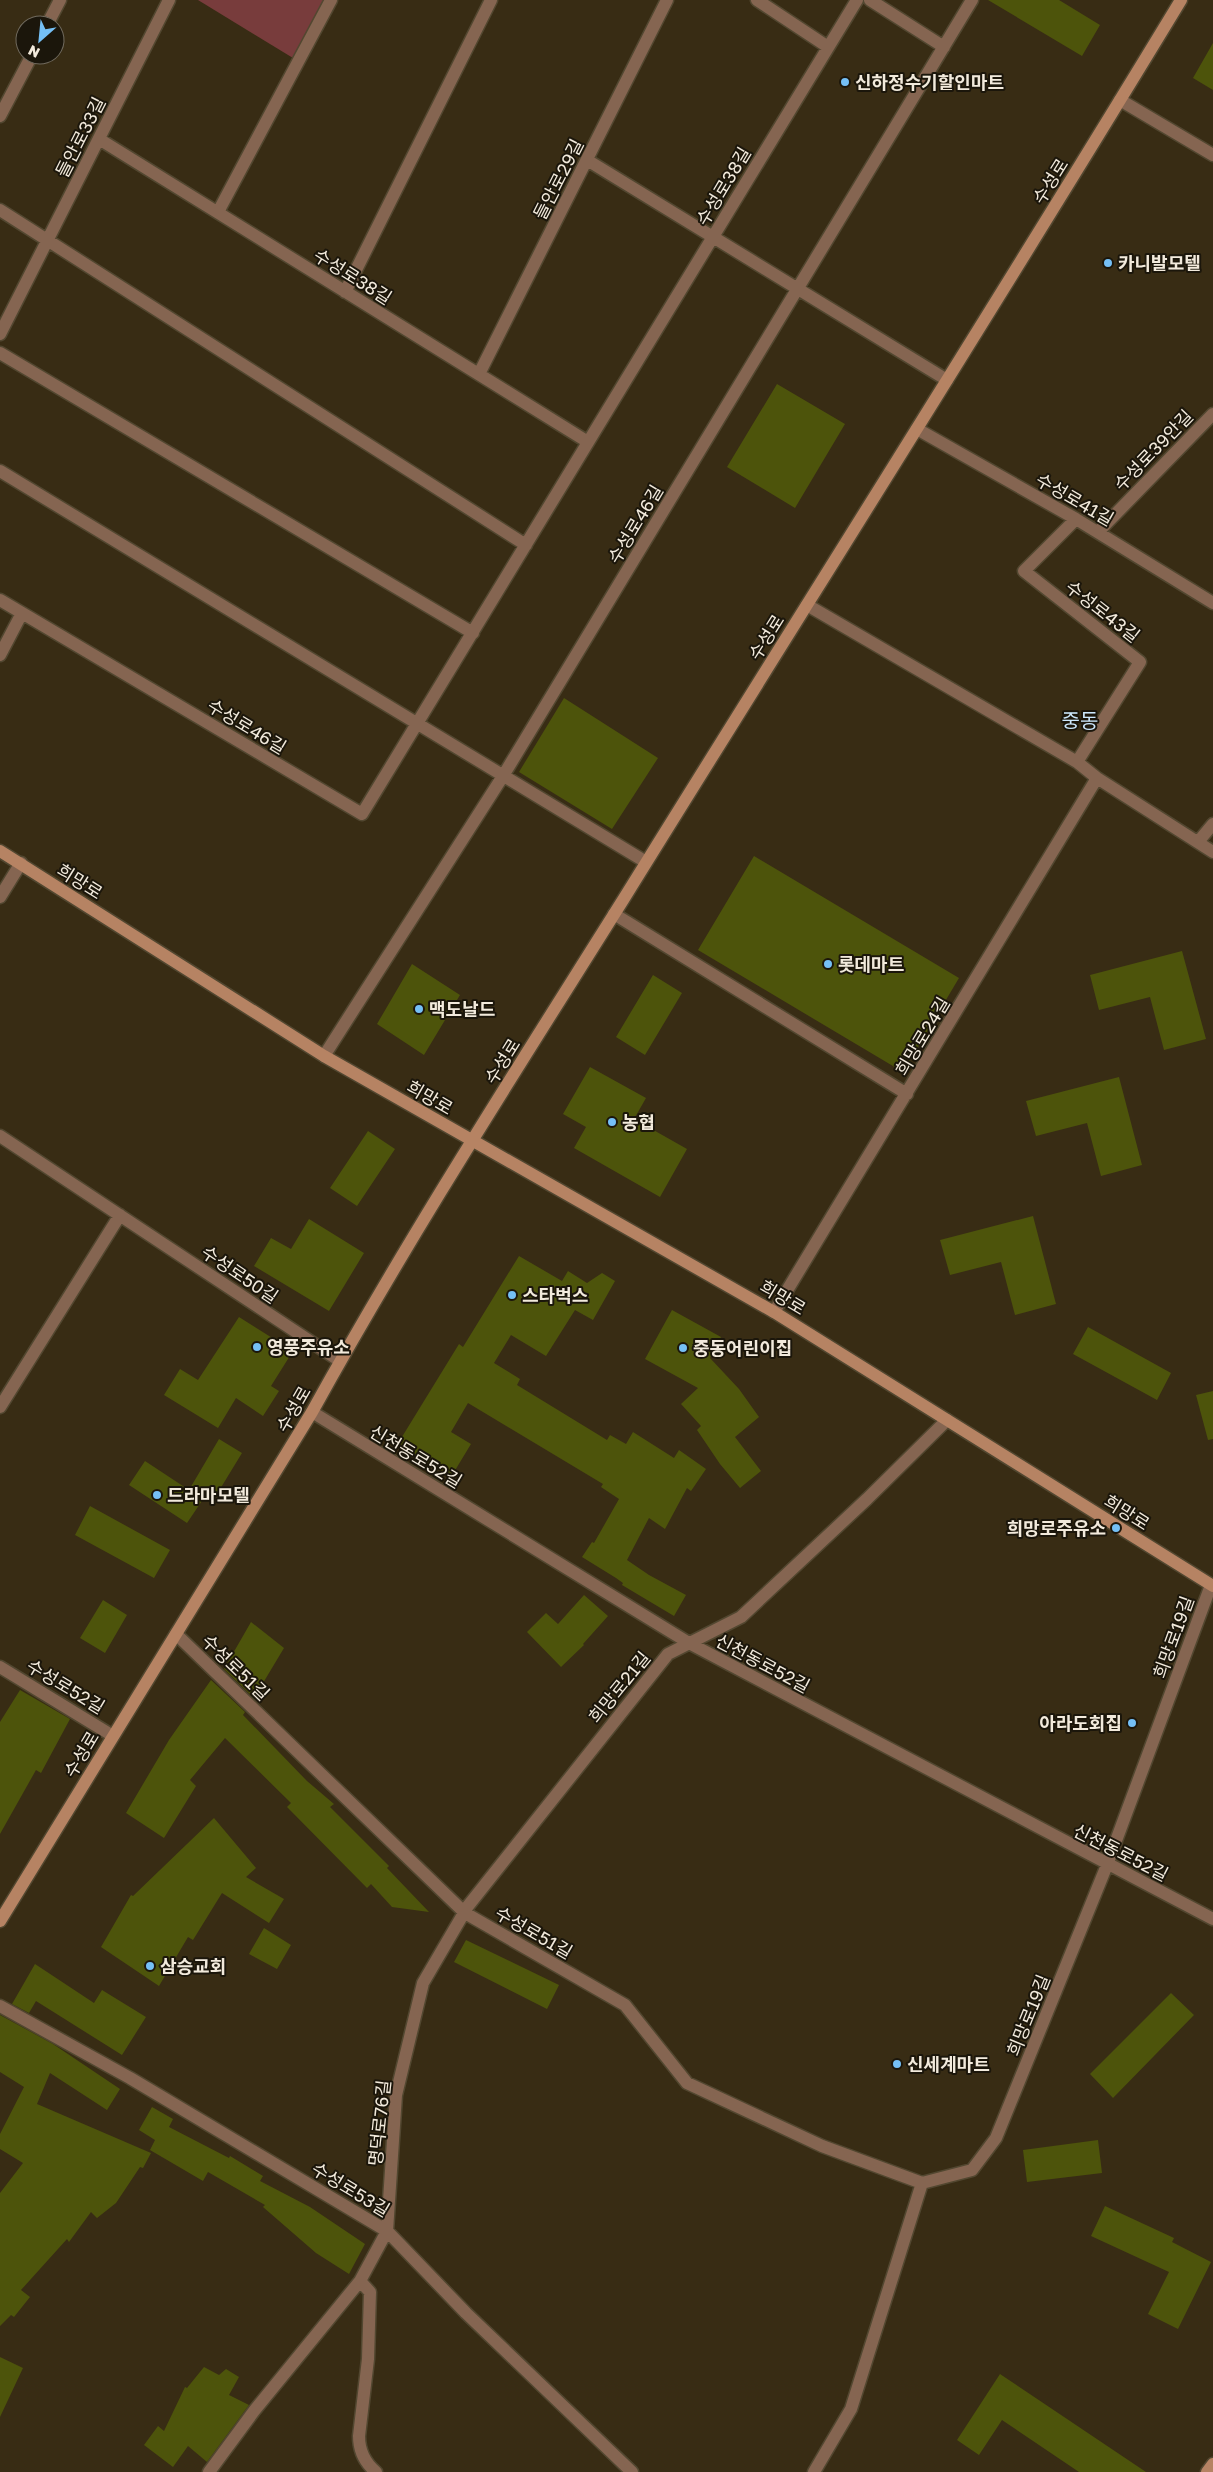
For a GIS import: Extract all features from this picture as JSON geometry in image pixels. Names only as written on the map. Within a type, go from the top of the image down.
[{"type":"main road","name":"수성로","points":[[0,1921],[312,1412],[340,1361],[472,1142],[948,380],[1181,0]]},
{"type":"main road","name":"희망로","points":[[0,850],[324,1056],[472,1142],[774,1312],[1212,1586]]},
{"type":"main road","points":[[1207,2472],[1213,2464]]},
{"type":"street","points":[[52,15],[60,0]]},
{"type":"street","name":"들안로33길","points":[[0,334],[169,0]]},
{"type":"street","points":[[218,212],[331,0]]},
{"type":"street","points":[[345,292],[492,0]]},
{"type":"street","name":"들안로29길","points":[[479,374],[667,0]]},
{"type":"street","points":[[757,0],[828,47]]},
{"type":"street","name":"수성로38길","points":[[418,722],[857,0]]},
{"type":"street","points":[[870,0],[944,47]]},
{"type":"street","points":[[797,290],[972,0]]},
{"type":"street","points":[[0,116],[27,65]]},
{"type":"street","points":[[1120,100],[1213,155]]},
{"type":"street","name":"수성로38길","points":[[99,139],[588,442]]},
{"type":"street","points":[[587,160],[714,236],[797,290],[948,380]]},
{"type":"street","points":[[0,210],[526,546]]},
{"type":"street","name":"수성로46길","points":[[504,776],[797,290]]},
{"type":"street","points":[[0,354],[473,632]]},
{"type":"street","name":"수성로39안길","points":[[1098,532],[1213,414]]},
{"type":"street","name":"수성로41길","points":[[917,429],[1076,519],[1213,603]]},
{"type":"street","points":[[0,471],[418,722],[646,862]]},
{"type":"street","name":"수성로43길","points":[[1076,519],[1024,571],[1140,662],[1077,762]]},
{"type":"street","points":[[0,600],[22,613],[0,655]]},
{"type":"street","points":[[807,605],[1077,762],[1097,778],[1213,852]]},
{"type":"street","name":"수성로46길","points":[[22,613],[362,814],[418,722]]},
{"type":"street","points":[[324,1056],[504,776]]},
{"type":"street","name":"희망로24길","points":[[774,1312],[1097,778]]},
{"type":"street","points":[[1198,842],[1213,824]]},
{"type":"street","points":[[0,898],[21,864]]},
{"type":"street","points":[[614,914],[907,1094]]},
{"type":"street","name":"수성로50길","points":[[0,1136],[340,1361]]},
{"type":"street","points":[[0,1407],[120,1215]]},
{"type":"street","name":"신천동로52길","points":[[312,1412],[689,1644],[1213,1919]]},
{"type":"street","name":"희망로21길","points":[[465,1913],[468,1906],[668,1654],[741,1617],[868,1499],[947,1420]]},
{"type":"street","name":"희망로19길","points":[[922,2184],[972,2170],[996,2138],[1108,1865],[1212,1586]]},
{"type":"street","name":"수성로51길","points":[[176,1634],[465,1913],[625,2005],[687,2083],[822,2146],[922,2184]]},
{"type":"street","name":"수성로52길","points":[[0,1667],[113,1736]]},
{"type":"street","name":"명덕로76길","points":[[209,2472],[254,2411],[360,2281],[387,2231],[396,2095],[423,1983],[465,1913]]},
{"type":"street","name":"수성로53길","points":[[0,2006],[130,2078],[387,2231],[466,2313],[632,2472]]},
{"type":"street","points":[[814,2472],[850,2409],[922,2184]]},
{"type":"street","points":[[360,2281],[370,2292],[370,2323],[359,2450],[369,2466],[376,2472]]},
{"type":"shaded area","points":[[198,0],[324,0],[293,58]]},
{"type":"building","points":[[988,0],[1059,0],[1100,25],[1082,56]]},
{"type":"building","points":[[1213,43],[1213,90],[1193,78]]},
{"type":"building","points":[[777,384],[845,424],[795,508],[727,467]]},
{"type":"building","points":[[564,698],[658,758],[612,829],[519,772]]},
{"type":"building","name":"롯데마트","points":[[754,856],[959,978],[903,1072],[698,950]]},
{"type":"building","points":[[1182,951],[1206,1039],[1164,1050],[1150,997],[1099,1010],[1090,975]]},
{"type":"building","name":"맥도날드","points":[[412,964],[460,995],[424,1055],[377,1024]]},
{"type":"building","points":[[653,975],[682,993],[645,1055],[616,1037]]},
{"type":"building","points":[[590,1067],[646,1098],[634,1119],[687,1149],[660,1197],[574,1148],[586,1127],[563,1114]]},
{"type":"building","points":[[1119,1077],[1142,1165],[1101,1176],[1087,1123],[1036,1136],[1026,1101]]},
{"type":"building","points":[[368,1131],[395,1149],[357,1206],[330,1188]]},
{"type":"building","points":[[1033,1216],[1056,1304],[1015,1315],[1001,1262],[950,1275],[940,1240]]},
{"type":"building","points":[[309,1219],[364,1253],[329,1311],[254,1266],[271,1238],[291,1249]]},
{"type":"building","points":[[519,1256],[562,1281],[568,1271],[587,1283],[602,1273],[615,1281],[593,1320],[575,1310],[546,1356],[511,1335],[494,1363],[520,1379],[517,1385],[607,1440],[610,1435],[626,1444],[633,1432],[674,1458],[679,1450],[706,1469],[691,1491],[687,1488],[665,1529],[649,1518],[627,1560],[649,1575],[686,1595],[674,1616],[622,1585],[623,1583],[616,1578],[582,1557],[592,1542],[594,1543],[619,1499],[601,1487],[603,1484],[468,1403],[451,1432],[471,1444],[451,1477],[397,1445],[459,1344],[463,1347]]},
{"type":"building","points":[[672,1310],[721,1337],[710,1358],[739,1389],[759,1417],[735,1437],[761,1471],[740,1488],[720,1464],[697,1430],[701,1426],[681,1404],[698,1388],[645,1359]]},
{"type":"building","points":[[239,1317],[293,1351],[271,1386],[279,1391],[263,1416],[236,1398],[218,1428],[164,1395],[180,1369],[198,1380]]},
{"type":"building","points":[[1088,1327],[1171,1373],[1157,1400],[1073,1354]]},
{"type":"building","points":[[1213,1391],[1213,1439],[1208,1440],[1196,1395]]},
{"type":"building","points":[[219,1439],[242,1453],[217,1494],[210,1489],[187,1523],[129,1485],[145,1461],[189,1490]]},
{"type":"building","points":[[90,1506],[170,1550],[154,1578],[75,1535]]},
{"type":"building","points":[[584,1595],[608,1616],[584,1645],[561,1667],[527,1632],[546,1613],[558,1624]]},
{"type":"building","points":[[103,1600],[127,1615],[105,1653],[80,1638]]},
{"type":"building","points":[[251,1622],[284,1648],[254,1698],[224,1669]]},
{"type":"building","points":[[211,1680],[245,1712],[243,1715],[307,1781],[334,1804],[330,1807],[389,1866],[387,1868],[429,1912],[392,1907],[371,1884],[367,1888],[287,1807],[291,1803],[225,1738],[190,1780],[196,1786],[164,1838],[126,1813],[169,1740]]},
{"type":"building","points":[[20,1690],[70,1719],[41,1773],[36,1770],[0,1834],[0,1722]]},
{"type":"building","points":[[214,1818],[256,1868],[246,1877],[284,1899],[269,1923],[222,1893],[193,1940],[188,1937],[159,1986],[101,1947],[131,1895],[133,1896]]},
{"type":"building","points":[[264,1928],[291,1945],[277,1969],[249,1954]]},
{"type":"building","points":[[466,1940],[559,1985],[547,2009],[454,1962]]},
{"type":"building","points":[[35,1964],[94,2003],[102,1990],[146,2017],[122,2055],[36,2001],[29,2013],[12,2004]]},
{"type":"building","points":[[1171,1993],[1194,2015],[1113,2098],[1090,2074]]},
{"type":"building","points":[[0,2015],[53,2044],[120,2089],[107,2110],[50,2073],[37,2104],[151,2153],[143,2168],[140,2167],[116,2203],[97,2218],[91,2212],[69,2242],[67,2239],[21,2290],[30,2297],[14,2317],[11,2315],[0,2326],[0,2193],[23,2163],[0,2149],[0,2134],[24,2087],[0,2072]]},
{"type":"building","points":[[152,2107],[173,2119],[169,2127],[229,2158],[230,2156],[263,2176],[260,2181],[310,2207],[365,2244],[349,2274],[316,2253],[263,2207],[265,2205],[208,2172],[203,2181],[150,2150],[155,2140],[139,2130]]},
{"type":"building","points":[[1098,2140],[1102,2173],[1027,2182],[1023,2150]]},
{"type":"building","points":[[1105,2206],[1174,2238],[1172,2242],[1211,2262],[1178,2329],[1148,2314],[1169,2272],[1091,2236]]},
{"type":"building","points":[[0,2357],[23,2368],[0,2417]]},
{"type":"building","points":[[204,2367],[219,2375],[226,2369],[239,2377],[229,2395],[249,2405],[207,2462],[188,2446],[173,2467],[144,2445],[158,2426],[164,2431],[185,2387],[187,2388]]},
{"type":"building","points":[[1000,2374],[1146,2472],[1079,2472],[1002,2420],[979,2455],[957,2440]]},
{"type":"place","name":"신하정수기할인마트","points":[[845,82]]},
{"type":"place","name":"카니발모텔","points":[[1108,263]]},
{"type":"place","name":"롯데마트","points":[[828,964]]},
{"type":"place","name":"맥도날드","points":[[419,1009]]},
{"type":"place","name":"농협","points":[[612,1122]]},
{"type":"place","name":"스타벅스","points":[[512,1295]]},
{"type":"place","name":"영풍주유소","points":[[257,1347]]},
{"type":"place","name":"중동어린이집","points":[[683,1348]]},
{"type":"place","name":"드라마모텔","points":[[157,1495]]},
{"type":"place","name":"희망로주유소","points":[[1116,1528]]},
{"type":"place","name":"아라도회집","points":[[1132,1723]]},
{"type":"place","name":"삼승교회","points":[[150,1966]]},
{"type":"place","name":"신세계마트","points":[[897,2064]]},
{"type":"district","name":"중동","points":[[1080,720]]}]
